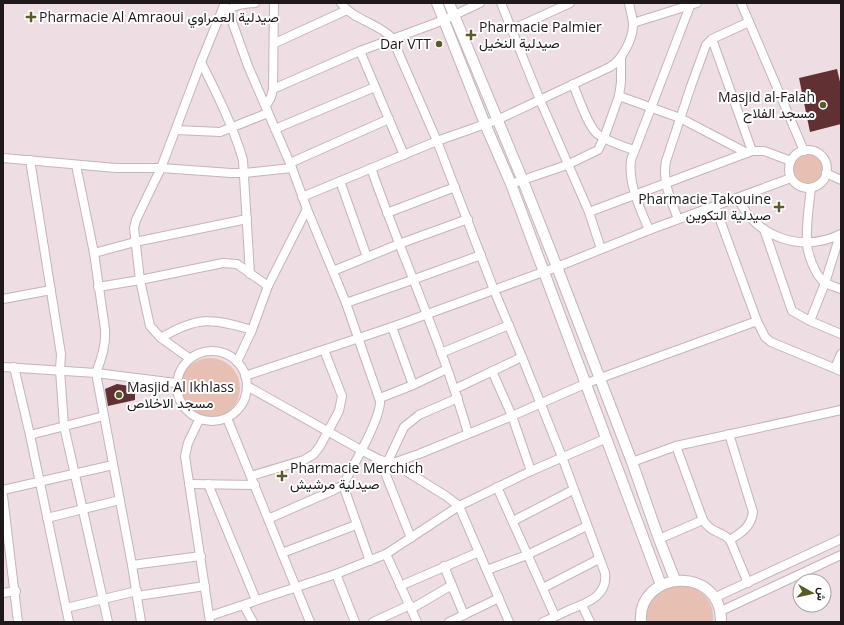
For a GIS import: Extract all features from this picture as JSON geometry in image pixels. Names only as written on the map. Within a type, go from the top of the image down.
[{"type":"street","points":[[226,6],[255,3]]},
{"type":"street","points":[[176,130],[220,132],[232,128],[267,110],[273,88],[275,43],[274,3]]},
{"type":"street","points":[[341,3],[347,10],[362,21],[382,30],[392,38],[437,141],[468,219],[494,290],[562,457],[605,576],[604,586],[598,596],[582,605],[543,622]]},
{"type":"street","points":[[437,3],[485,124],[511,184],[661,585]]},
{"type":"street","points":[[449,3],[557,267],[632,462],[675,580]]},
{"type":"street","points":[[273,88],[392,38],[444,20],[480,3]]},
{"type":"street","points":[[501,3],[540,100],[589,212],[601,248]]},
{"type":"street","points":[[511,30],[570,3]]},
{"type":"street","points":[[511,184],[568,165],[598,150],[604,138],[619,96],[621,82],[621,58],[631,36],[633,22],[629,3]]},
{"type":"street","points":[[741,3],[804,151]]},
{"type":"street","points":[[633,22],[693,4]]},
{"type":"street","points":[[648,230],[635,195],[631,163],[634,150],[693,4]]},
{"type":"street","points":[[190,358],[161,338],[150,326],[140,280],[134,228],[136,220],[161,168],[200,62],[226,6]]},
{"type":"street","points":[[226,6],[248,66],[291,166],[302,197],[346,303],[380,398],[379,412],[343,485],[268,518]]},
{"type":"street","points":[[275,43],[347,10]]},
{"type":"street","points":[[678,219],[666,184],[666,161],[704,50],[708,42],[712,39],[749,22]]},
{"type":"street","points":[[712,39],[750,152]]},
{"type":"street","points":[[360,51],[404,155]]},
{"type":"street","points":[[302,197],[437,141],[498,120],[610,67],[621,58]]},
{"type":"street","points":[[200,62],[232,128],[243,160],[250,274]]},
{"type":"street","points":[[573,84],[593,129],[598,135],[634,150]]},
{"type":"street","points":[[275,129],[374,87]]},
{"type":"street","points":[[619,96],[680,118],[750,152]]},
{"type":"street","points":[[3,158],[116,168],[161,168],[245,173],[291,166],[388,119]]},
{"type":"street","points":[[589,212],[750,152],[764,151],[791,161]]},
{"type":"street","points":[[804,151],[812,151],[819,154],[824,159],[826,173],[818,186],[803,188],[796,184],[791,178],[789,170],[791,161],[796,154],[804,151]]},
{"type":"street","points":[[30,160],[61,354],[60,370],[64,426],[108,622]]},
{"type":"street","points":[[76,165],[94,253],[106,340],[104,354],[96,372],[132,565],[141,622]]},
{"type":"street","points":[[371,168],[386,213],[455,389],[468,433]]},
{"type":"street","points":[[826,173],[841,180]]},
{"type":"street","points":[[245,376],[358,339],[544,272],[648,230],[791,178]]},
{"type":"street","points":[[340,181],[367,257]]},
{"type":"street","points":[[386,213],[455,187]]},
{"type":"street","points":[[811,188],[807,243],[814,267],[824,283],[841,289]]},
{"type":"street","points":[[738,198],[751,219],[764,230],[786,240],[807,243],[822,241],[841,235]]},
{"type":"street","points":[[715,206],[757,321],[763,333],[771,342],[838,370],[841,354]]},
{"type":"street","points":[[237,362],[252,330],[268,286],[307,209]]},
{"type":"street","points":[[94,253],[135,242],[247,219]]},
{"type":"street","points":[[333,271],[399,244],[468,219]]},
{"type":"street","points":[[764,230],[791,309],[796,314],[841,334]]},
{"type":"street","points":[[810,320],[841,235]]},
{"type":"street","points":[[346,303],[481,255]]},
{"type":"street","points":[[98,287],[223,263],[237,264],[268,286]]},
{"type":"street","points":[[3,299],[51,290]]},
{"type":"street","points":[[161,338],[188,324],[202,321],[221,322],[252,330]]},
{"type":"street","points":[[387,461],[419,454],[512,416],[586,383],[757,321]]},
{"type":"street","points":[[440,353],[509,325]]},
{"type":"street","points":[[392,327],[413,385]]},
{"type":"street","points":[[251,476],[304,460],[314,454],[320,446],[339,411],[342,396],[324,350]]},
{"type":"street","points":[[209,351],[229,355],[237,362],[243,370],[247,386],[244,401],[238,410],[220,421],[210,422],[199,420],[186,412],[178,398],[176,383],[180,369],[190,358],[199,353],[209,351]]},
{"type":"street","points":[[455,389],[522,357]]},
{"type":"street","points":[[3,367],[96,372],[176,383]]},
{"type":"street","points":[[14,367],[30,435],[69,622]]},
{"type":"street","points":[[380,398],[447,369]]},
{"type":"street","points":[[492,371],[512,416],[531,471]]},
{"type":"street","points":[[247,386],[361,450],[387,461],[446,496],[459,506],[509,622]]},
{"type":"street","points":[[411,538],[387,461],[404,427],[419,415],[458,398]]},
{"type":"street","points":[[632,462],[676,446],[841,410]]},
{"type":"street","points":[[30,435],[104,416]]},
{"type":"street","points":[[227,418],[310,622]]},
{"type":"street","points":[[199,420],[188,443],[185,456],[210,619],[256,600],[336,574],[386,554],[459,506],[531,471],[607,438]]},
{"type":"street","points":[[729,434],[753,512],[752,519],[745,530],[730,540]]},
{"type":"street","points":[[676,446],[703,520],[710,529],[730,540],[748,583]]},
{"type":"street","points":[[3,490],[113,465]]},
{"type":"street","points":[[189,484],[255,485]]},
{"type":"street","points":[[208,484],[256,600]]},
{"type":"street","points":[[343,485],[370,561]]},
{"type":"street","points":[[497,487],[555,616]]},
{"type":"street","points":[[513,521],[573,490]]},
{"type":"street","points":[[3,496],[16,591],[18,622]]},
{"type":"street","points":[[47,518],[120,500]]},
{"type":"street","points":[[659,539],[703,520]]},
{"type":"street","points":[[282,554],[356,525]]},
{"type":"street","points":[[487,570],[527,555],[587,526]]},
{"type":"street","points":[[716,597],[841,539]]},
{"type":"street","points":[[400,586],[479,552]]},
{"type":"street","points":[[386,554],[416,622]]},
{"type":"street","points":[[721,611],[841,555]]},
{"type":"street","points":[[132,565],[201,556]]},
{"type":"street","points":[[543,588],[599,559]]},
{"type":"street","points":[[444,566],[464,615]]},
{"type":"street","points":[[336,574],[355,622]]},
{"type":"street","points":[[642,622],[643,609],[647,599],[653,591],[661,585],[675,580],[690,581],[703,586],[716,597],[721,611],[721,622]]},
{"type":"street","points":[[373,622],[410,607],[452,585]]},
{"type":"street","points":[[66,608],[102,599],[205,586]]},
{"type":"street","points":[[3,593],[16,591]]},
{"type":"street","points":[[449,622],[499,598]]},
{"type":"street","points":[[582,605],[590,622]]},
{"type":"street","points":[[244,606],[253,622]]},
{"type":"shaded area","points":[[804,154],[810,154],[820,161],[823,170],[822,176],[816,183],[810,186],[804,186],[794,179],[791,173],[791,167],[798,157]]},
{"type":"shaded area","points":[[210,358],[227,363],[235,371],[240,388],[235,405],[227,413],[210,418],[193,413],[185,405],[180,388],[185,371],[193,363]]},
{"type":"shaded area","points":[[689,585],[708,599],[712,609],[713,622],[646,622],[646,610],[653,596],[666,587]]},
{"type":"building","name":"Masjid al-Falah مسجد الفلاح","points":[[837,69],[841,86],[841,124],[810,132],[799,78]]},
{"type":"building","name":"Masjid Al Ikhlass مسجد الاخلاص","points":[[117,384],[135,387],[135,400],[108,406],[105,389]]},
{"type":"place","name":"Pharmacie Al Amraoui صيدلية العمراوي","points":[[31,17]]},
{"type":"place","name":"Pharmacie Palmier صيدلية النخيل","points":[[471,35]]},
{"type":"place","name":"Dar VTT","points":[[439,44]]},
{"type":"place","name":"Masjid al-Falah مسجد الفلاح","points":[[823,105]]},
{"type":"place","name":"Pharmacie Takouine صيدلية التكوين","points":[[779,207]]},
{"type":"place","name":"Masjid Al Ikhlass مسجد الاخلاص","points":[[119,395]]},
{"type":"place","name":"Pharmacie Merchich صيدلية مرشيش","points":[[282,476]]}]
